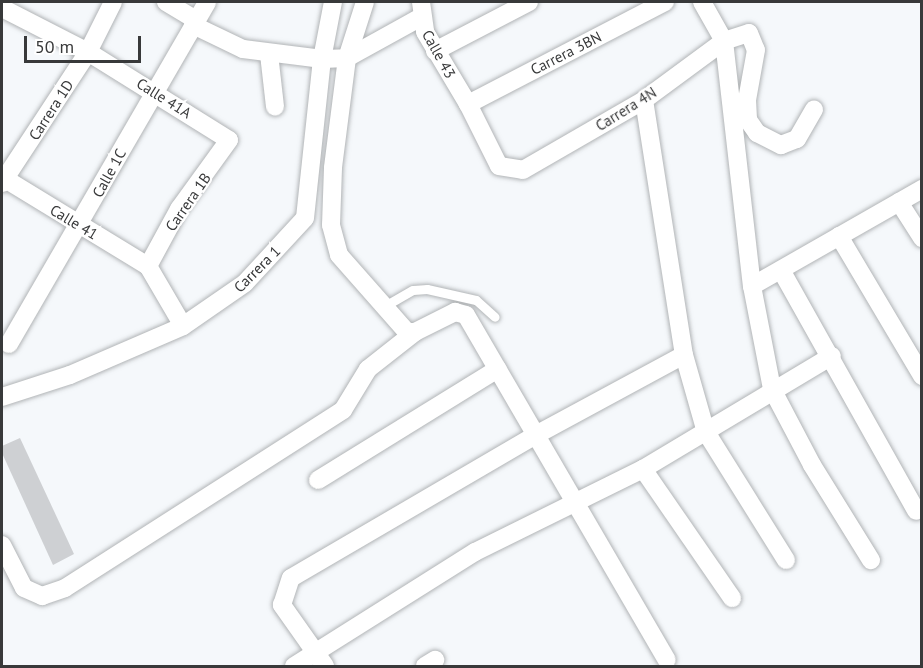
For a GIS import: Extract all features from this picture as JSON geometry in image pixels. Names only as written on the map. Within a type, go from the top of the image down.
[{"type":"street","name":"Carrera 1D","points":[[2,180],[88,51],[113,2]]},
{"type":"street","points":[[166,2],[195,22],[243,49],[322,59],[347,58],[421,9]]},
{"type":"street","name":"Calle 1C","points":[[9,344],[80,226],[207,2]]},
{"type":"street","points":[[333,2],[322,59],[305,218],[334,239]]},
{"type":"street","points":[[365,2],[347,58],[333,168],[334,239],[347,268],[407,332],[415,332]]},
{"type":"street","points":[[435,51],[529,2]]},
{"type":"street","name":"Carrera 3BN","points":[[468,104],[664,2]]},
{"type":"street","points":[[702,2],[724,41],[752,286],[772,389],[812,465],[871,560]]},
{"type":"street","name":"Calle 43","points":[[421,9],[435,51],[468,104],[499,166],[523,170]]},
{"type":"street","name":"Calle 41A","points":[[6,11],[88,51],[229,140]]},
{"type":"street","points":[[724,41],[749,33],[756,40],[748,120],[763,138],[781,146],[797,139],[814,110]]},
{"type":"street","name":"Carrera 4N","points":[[523,170],[644,100],[724,41]]},
{"type":"street","points":[[269,54],[274,107]]},
{"type":"street","points":[[644,100],[684,355],[706,432],[786,560]]},
{"type":"street","name":"Carrera 1B","points":[[148,266],[179,209],[229,140]]},
{"type":"street","name":"Calle 41","points":[[2,180],[148,266]]},
{"type":"street","points":[[752,286],[921,189]]},
{"type":"street","points":[[899,202],[921,238]]},
{"type":"street","name":"Carrera 1","points":[[2,397],[70,375],[183,326],[245,283],[305,218]]},
{"type":"street","points":[[839,236],[921,376]]},
{"type":"street","points":[[148,266],[183,326]]},
{"type":"street","points":[[781,270],[832,356],[916,512]]},
{"type":"street","points":[[2,545],[24,588],[42,596],[65,588],[343,410],[368,369],[415,332],[448,314],[460,312],[471,321],[534,436],[576,503],[667,660]]},
{"type":"street","points":[[321,660],[282,605],[291,578],[352,539],[534,436],[684,355]]},
{"type":"street","points":[[294,666],[321,660],[475,552],[643,469],[772,389],[832,356]]},
{"type":"street","points":[[318,480],[498,369]]},
{"type":"street","points":[[643,469],[732,598]]},
{"type":"lane","points":[[383,307],[413,290],[427,289],[476,300],[495,317]]},
{"type":"building","points":[[20,438],[74,554],[53,565],[2,453],[2,446]]}]
